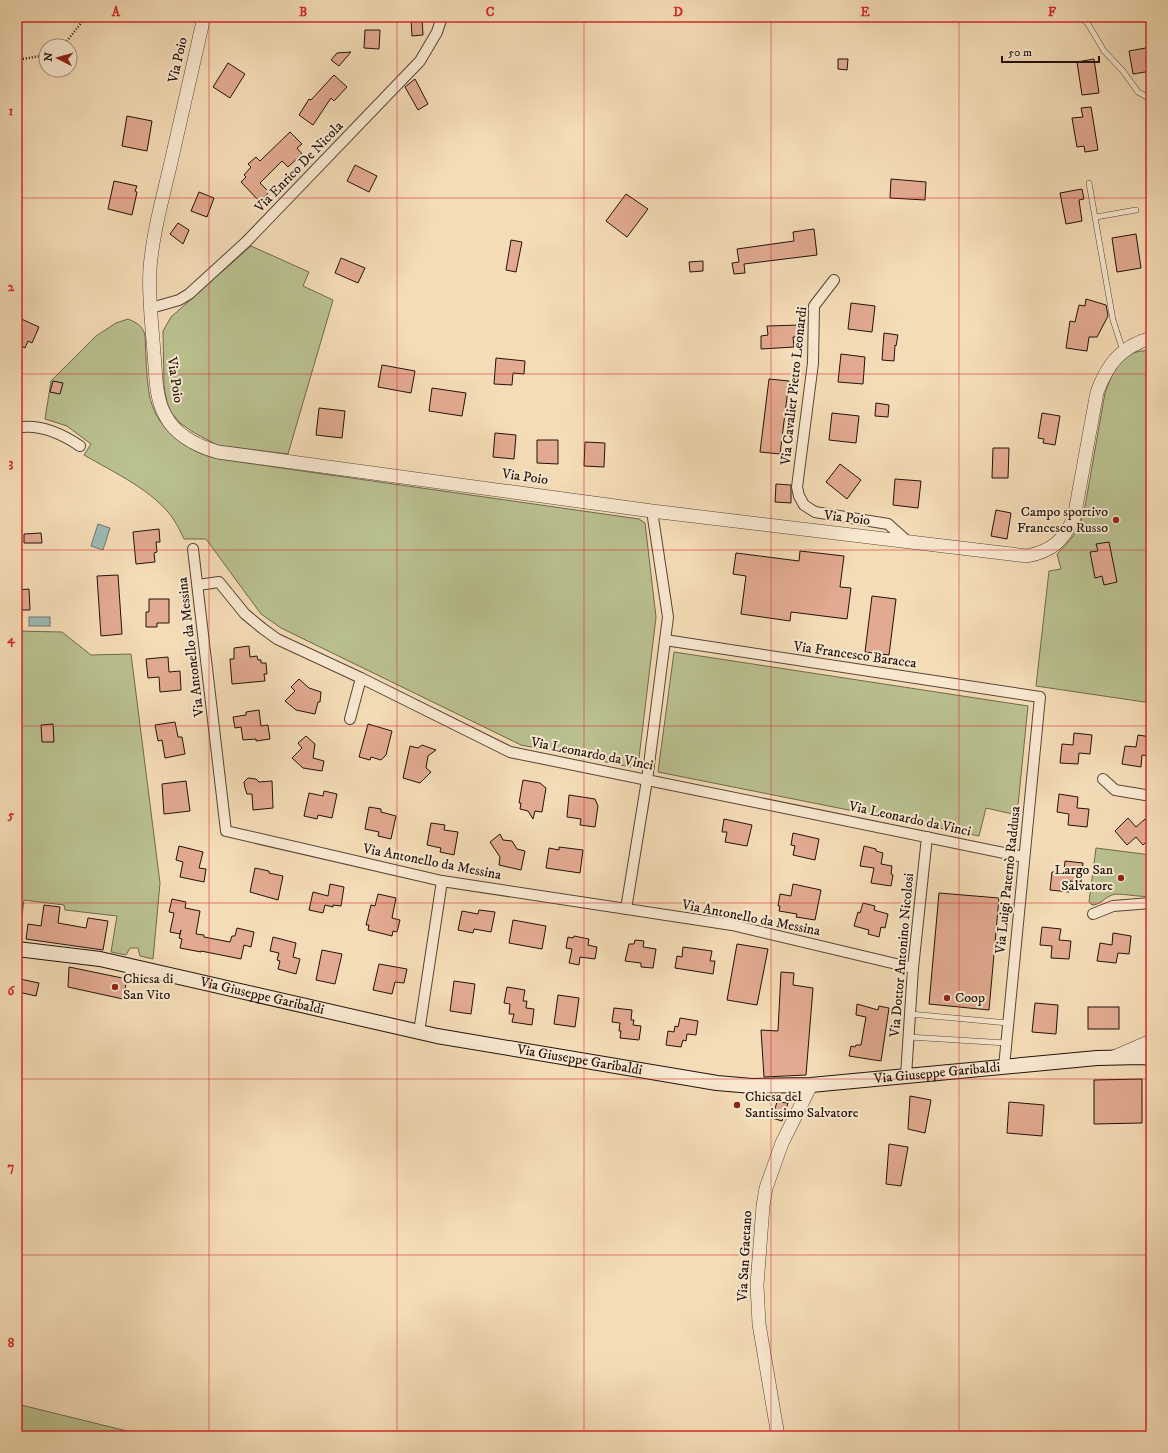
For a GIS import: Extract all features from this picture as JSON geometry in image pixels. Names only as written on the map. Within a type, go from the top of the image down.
[{"type":"main road","name":"Via Giuseppe Garibaldi","points":[[17,949],[100,959],[437,1036],[717,1083],[752,1086],[810,1085],[1114,1057],[1141,1056],[1151,1058]]},
{"type":"street","name":"Via Poio","points":[[204,17],[160,207],[152,248],[150,270],[151,308],[157,390],[160,404],[172,427],[194,443],[207,449],[218,452],[652,511],[1027,556],[1040,553],[1050,548],[1060,541],[1068,532],[1074,518],[1097,392],[1106,372],[1123,351],[1137,343],[1151,338]]},
{"type":"street","name":"Via Enrico De Nicola","points":[[151,308],[179,300],[189,294],[246,242],[420,61],[437,32],[442,17]]},
{"type":"street","name":"Via Cavalier Pietro Leonardi","points":[[834,280],[814,306],[813,363],[797,487],[799,496],[804,505],[815,512],[888,524],[908,542]]},
{"type":"street","points":[[17,428],[24,426],[40,428],[63,435],[80,446]]},
{"type":"street","points":[[626,909],[646,780],[668,617],[652,511]]},
{"type":"street","name":"Via Antonello da Messina","points":[[193,550],[226,831],[442,881],[732,925],[913,968]]},
{"type":"street","name":"Via Leonardo da Vinci","points":[[198,585],[219,582],[245,614],[272,635],[510,752],[1024,857]]},
{"type":"street","name":"Via Francesco Baracca","points":[[665,640],[1040,697]]},
{"type":"street","points":[[350,720],[361,678]]},
{"type":"street","name":"Via Luigi Paternò Raddusa","points":[[1004,1067],[1040,697]]},
{"type":"street","points":[[1103,780],[1115,790],[1151,796]]},
{"type":"street","name":"Via Dottor Antonino Nicolosi","points":[[906,1076],[913,968],[927,837]]},
{"type":"street","points":[[419,1032],[442,881]]},
{"type":"street","points":[[1093,914],[1113,906],[1151,903]]},
{"type":"street","points":[[1114,1057],[1151,1041]]},
{"type":"street","name":"Via San Gaetano","points":[[778,1436],[759,1324],[757,1285],[763,1206],[766,1188],[782,1143],[810,1085]]},
{"type":"lane","points":[[1081,17],[1088,24],[1104,51],[1123,71],[1138,92],[1151,100]]},
{"type":"lane","points":[[1089,183],[1113,320],[1123,351]]},
{"type":"lane","points":[[1096,217],[1136,210]]},
{"type":"lane","points":[[910,1014],[1008,1023]]},
{"type":"lane","points":[[908,1037],[1006,1043]]},
{"type":"path","points":[[69,38],[86,17]]},
{"type":"path","points":[[17,60],[38,56]]},
{"type":"green space","points":[[251,246],[309,272],[303,286],[333,300],[288,454],[217,445],[193,432],[180,423],[171,412],[167,402],[164,386],[163,331],[171,317]]},
{"type":"green space","points":[[128,319],[139,325],[145,335],[149,393],[152,406],[158,417],[173,436],[183,444],[206,455],[218,459],[639,519],[645,523],[656,617],[639,758],[633,757],[631,767],[521,745],[281,628],[261,614],[206,539],[184,539],[174,520],[156,500],[133,483],[84,455],[91,444],[67,426],[45,419],[51,381],[96,336],[116,323]]},
{"type":"green space","name":"Campo sportivo Francesco Russo","points":[[1151,350],[1151,703],[1036,686],[1049,571],[1061,569],[1057,554],[1074,535],[1084,512],[1105,393],[1114,372],[1124,359],[1129,355],[1140,351]]},
{"type":"green space","points":[[17,631],[62,632],[91,655],[131,654],[160,883],[153,959],[140,956],[138,948],[130,948],[126,955],[111,952],[117,916],[65,910],[64,905],[24,900],[19,939],[17,938]]},
{"type":"green space","points":[[674,652],[1028,706],[1017,815],[986,808],[979,836],[658,772]]},
{"type":"green space","name":"Largo San Salvatore","points":[[1096,848],[1151,855],[1151,896],[1115,894],[1097,904],[1092,905],[1089,902]]},
{"type":"green space","points":[[17,1404],[135,1433],[137,1436],[17,1436]]},
{"type":"water","points":[[98,524],[110,528],[103,550],[91,546]]},
{"type":"water","points":[[29,617],[50,617],[50,626],[29,626]]},
{"type":"building","points":[[422,18],[423,35],[412,36],[411,19]]},
{"type":"building","points":[[365,30],[380,30],[379,49],[364,48]]},
{"type":"building","points":[[1151,47],[1151,71],[1133,74],[1129,51]]},
{"type":"building","points":[[351,52],[339,66],[331,60],[337,53]]},
{"type":"building","points":[[838,59],[848,59],[847,70],[838,69]]},
{"type":"building","points":[[1094,59],[1099,93],[1082,95],[1077,62]]},
{"type":"building","points":[[228,63],[245,74],[230,98],[213,87]]},
{"type":"building","points":[[334,75],[347,87],[334,101],[331,98],[313,125],[299,115],[309,99],[311,100]]},
{"type":"building","points":[[415,79],[428,104],[418,110],[405,87]]},
{"type":"building","points":[[1091,107],[1098,150],[1085,152],[1084,146],[1077,147],[1072,118],[1083,117],[1081,108]]},
{"type":"building","points":[[127,116],[152,121],[147,151],[122,146]]},
{"type":"building","points":[[290,132],[302,144],[297,148],[302,154],[288,167],[282,161],[260,183],[269,192],[260,202],[241,182],[246,177],[244,175],[251,167],[248,164],[256,157],[260,161]]},
{"type":"building","points":[[355,165],[377,176],[369,192],[347,181]]},
{"type":"building","points":[[891,179],[926,182],[925,200],[890,198]]},
{"type":"building","points":[[114,181],[137,186],[132,215],[108,209]]},
{"type":"building","points":[[1082,189],[1084,199],[1079,200],[1082,221],[1066,224],[1060,193]]},
{"type":"building","points":[[199,192],[214,198],[207,217],[191,211]]},
{"type":"building","points":[[626,194],[648,209],[627,237],[606,221]]},
{"type":"building","points":[[178,223],[189,230],[183,244],[170,234]]},
{"type":"building","points":[[814,229],[817,255],[744,264],[745,273],[734,274],[732,263],[739,262],[737,249],[794,241],[793,232]]},
{"type":"building","points":[[1136,234],[1141,268],[1117,272],[1112,238]]},
{"type":"building","points":[[511,240],[522,242],[516,272],[506,270]]},
{"type":"building","points":[[341,258],[365,268],[358,283],[335,273]]},
{"type":"building","points":[[703,261],[703,271],[690,272],[689,262]]},
{"type":"building","points":[[1086,299],[1106,305],[1108,316],[1097,337],[1089,337],[1087,351],[1066,348],[1070,321],[1075,322],[1079,305],[1085,306]]},
{"type":"building","points":[[851,303],[875,306],[872,332],[848,329]]},
{"type":"building","points":[[17,317],[39,327],[32,343],[28,341],[25,348],[17,344]]},
{"type":"building","points":[[799,325],[799,337],[793,337],[794,347],[761,349],[761,336],[768,335],[767,326]]},
{"type":"building","points":[[884,333],[898,335],[896,346],[895,345],[894,361],[882,360]]},
{"type":"building","points":[[841,354],[865,357],[863,384],[838,382]]},
{"type":"building","points":[[496,358],[525,361],[524,374],[513,373],[512,385],[494,384]]},
{"type":"building","points":[[382,365],[415,371],[411,393],[378,387]]},
{"type":"building","points":[[769,379],[789,381],[780,454],[760,452]]},
{"type":"building","points":[[53,381],[63,383],[60,394],[50,392]]},
{"type":"building","points":[[432,388],[466,393],[462,416],[429,411]]},
{"type":"building","points":[[876,403],[889,405],[888,417],[875,416]]},
{"type":"building","points":[[319,408],[345,411],[342,438],[316,435]]},
{"type":"building","points":[[832,413],[859,416],[856,443],[829,440]]},
{"type":"building","points":[[1042,413],[1060,416],[1055,445],[1043,443],[1044,439],[1038,438]]},
{"type":"building","points":[[495,433],[516,435],[514,459],[493,457]]},
{"type":"building","points":[[537,440],[558,440],[558,464],[537,463]]},
{"type":"building","points":[[585,442],[605,443],[604,467],[584,466]]},
{"type":"building","points":[[993,448],[1009,448],[1008,478],[992,478]]},
{"type":"building","points":[[840,464],[861,480],[847,499],[826,482]]},
{"type":"building","points":[[895,479],[921,481],[918,508],[893,505]]},
{"type":"building","points":[[776,484],[791,485],[791,503],[775,502]]},
{"type":"building","points":[[996,510],[1011,513],[1007,539],[991,536]]},
{"type":"building","points":[[159,529],[160,542],[156,542],[157,552],[154,553],[155,562],[136,564],[133,532]]},
{"type":"building","points":[[41,533],[42,543],[24,543],[24,534]]},
{"type":"building","points":[[1109,542],[1117,582],[1104,585],[1102,576],[1095,578],[1090,552],[1098,551],[1096,544]]},
{"type":"building","points":[[800,551],[844,556],[840,587],[851,588],[847,619],[791,612],[790,621],[741,614],[746,576],[733,574],[736,553],[799,561]]},
{"type":"building","points":[[118,575],[122,634],[101,636],[97,576]]},
{"type":"building","points":[[29,589],[30,610],[17,610],[17,590]]},
{"type":"building","points":[[872,596],[896,599],[889,655],[865,652]]},
{"type":"building","points":[[149,599],[169,599],[169,623],[157,623],[157,627],[146,627],[146,612],[149,612]]},
{"type":"building","points":[[249,646],[250,657],[257,656],[258,660],[261,660],[261,663],[266,663],[267,674],[264,674],[265,681],[232,684],[230,659],[234,659],[234,648]]},
{"type":"building","points":[[168,657],[169,672],[180,671],[181,690],[160,692],[159,677],[148,678],[146,659]]},
{"type":"building","points":[[299,679],[309,688],[321,692],[320,702],[318,702],[315,714],[296,710],[285,701],[295,691],[291,687]]},
{"type":"building","points":[[259,710],[261,726],[268,725],[270,739],[256,741],[256,739],[243,740],[241,727],[235,728],[233,717],[246,715],[246,712]]},
{"type":"building","points":[[175,722],[178,737],[182,737],[185,754],[165,758],[162,740],[158,741],[155,725]]},
{"type":"building","points":[[53,724],[54,742],[42,742],[41,725]]},
{"type":"building","points":[[368,724],[392,731],[386,755],[381,760],[371,757],[370,760],[359,757]]},
{"type":"building","points":[[1074,733],[1092,735],[1090,754],[1079,753],[1078,764],[1060,763],[1062,744],[1073,745]]},
{"type":"building","points":[[1138,735],[1151,737],[1151,756],[1142,755],[1141,767],[1122,764],[1125,746],[1136,747]]},
{"type":"building","points":[[306,736],[315,744],[313,758],[324,761],[322,771],[303,768],[292,758],[302,748],[298,743]]},
{"type":"building","points":[[422,745],[436,750],[428,756],[426,768],[431,772],[420,783],[403,778],[410,746],[418,748]]},
{"type":"building","points":[[248,778],[256,779],[259,782],[272,781],[273,808],[253,810],[252,794],[247,794],[244,782]]},
{"type":"building","points":[[523,780],[540,783],[546,788],[542,812],[535,811],[533,819],[528,811],[520,809],[521,803],[519,803]]},
{"type":"building","points":[[186,781],[190,811],[164,814],[162,784]]},
{"type":"building","points":[[324,791],[337,794],[332,818],[318,815],[317,819],[304,816],[309,793],[323,796]]},
{"type":"building","points":[[1059,794],[1078,797],[1077,808],[1089,809],[1087,827],[1068,825],[1069,814],[1057,812]]},
{"type":"building","points":[[569,795],[595,799],[598,806],[595,827],[580,825],[581,819],[567,817]]},
{"type":"building","points":[[369,807],[381,809],[381,812],[396,816],[391,839],[378,836],[379,832],[365,829]]},
{"type":"building","points":[[1128,818],[1136,827],[1145,819],[1151,826],[1151,838],[1143,845],[1136,837],[1127,845],[1115,831]]},
{"type":"building","points":[[724,819],[752,825],[747,846],[725,842],[727,832],[722,832]]},
{"type":"building","points":[[431,823],[445,825],[444,830],[458,832],[454,855],[440,852],[441,848],[427,845]]},
{"type":"building","points":[[793,833],[819,839],[815,860],[793,855],[795,846],[791,845]]},
{"type":"building","points":[[500,834],[503,840],[512,841],[517,849],[525,851],[521,870],[499,865],[500,857],[490,842]]},
{"type":"building","points":[[179,846],[203,852],[199,868],[206,869],[204,882],[180,877],[183,862],[176,860]]},
{"type":"building","points":[[864,846],[876,849],[876,851],[883,853],[881,864],[892,866],[891,874],[893,875],[891,886],[871,883],[874,868],[860,866]]},
{"type":"building","points":[[559,847],[583,850],[580,873],[546,868],[549,848],[559,850]]},
{"type":"building","points":[[1065,861],[1083,863],[1081,882],[1070,881],[1069,892],[1050,890],[1052,872],[1064,873]]},
{"type":"building","points":[[255,868],[283,876],[278,900],[250,892]]},
{"type":"building","points":[[330,884],[344,887],[341,906],[333,905],[333,907],[325,905],[323,913],[309,910],[313,892],[328,896]]},
{"type":"building","points":[[793,884],[821,890],[815,920],[796,917],[797,914],[779,911],[780,906],[778,906],[780,894],[791,896]]},
{"type":"building","points":[[939,893],[999,898],[989,1010],[929,1004]]},
{"type":"building","points":[[378,894],[396,898],[392,918],[400,920],[397,932],[393,931],[392,936],[368,930],[369,925],[366,925],[371,905],[375,906]]},
{"type":"building","points":[[172,899],[186,902],[185,908],[200,911],[196,934],[230,942],[232,936],[235,936],[237,928],[254,932],[251,947],[244,945],[241,959],[180,948],[182,939],[179,938],[180,934],[170,932],[174,913],[169,912]]},
{"type":"building","points":[[863,903],[875,906],[874,910],[888,914],[885,928],[881,927],[879,937],[868,934],[869,930],[854,926],[858,912],[860,913]]},
{"type":"building","points":[[44,905],[60,907],[58,923],[86,928],[88,918],[108,921],[103,950],[26,939],[28,924],[41,926]]},
{"type":"building","points":[[479,910],[495,912],[491,932],[474,929],[473,933],[458,930],[462,911],[478,914]]},
{"type":"building","points":[[513,920],[546,926],[542,949],[509,943]]},
{"type":"building","points":[[1042,927],[1061,929],[1059,940],[1071,941],[1069,959],[1051,958],[1052,946],[1040,945]]},
{"type":"building","points":[[1113,933],[1131,936],[1129,954],[1118,953],[1116,963],[1097,961],[1100,943],[1112,945]]},
{"type":"building","points":[[574,936],[589,939],[588,945],[597,947],[595,959],[580,957],[579,965],[569,963],[572,949],[566,948],[568,937],[573,938]]},
{"type":"building","points":[[273,937],[296,943],[293,957],[300,959],[296,974],[278,969],[280,961],[277,960],[279,953],[270,951]]},
{"type":"building","points":[[635,940],[644,941],[643,947],[656,949],[653,968],[641,967],[641,963],[625,961],[629,944],[634,944]]},
{"type":"building","points":[[737,944],[768,949],[757,1005],[727,1000]]},
{"type":"building","points":[[683,947],[712,951],[710,961],[715,961],[713,974],[675,968],[677,956],[682,957]]},
{"type":"building","points":[[322,950],[342,954],[335,984],[316,980]]},
{"type":"building","points":[[379,964],[407,969],[404,983],[395,982],[392,994],[373,990]]},
{"type":"building","points":[[69,967],[127,979],[123,999],[68,987]]},
{"type":"building","points":[[781,972],[794,973],[793,985],[813,988],[806,1075],[764,1077],[761,1030],[778,1031]]},
{"type":"building","points":[[20,979],[39,983],[36,996],[18,992]]},
{"type":"building","points":[[454,981],[475,984],[471,1014],[450,1011]]},
{"type":"building","points":[[507,987],[525,990],[523,1001],[527,1001],[526,1008],[534,1009],[532,1025],[512,1022],[514,1014],[509,1014],[510,1004],[504,1003]]},
{"type":"building","points":[[558,995],[579,998],[575,1027],[554,1024]]},
{"type":"building","points":[[1035,1003],[1058,1005],[1056,1034],[1032,1032]]},
{"type":"building","points":[[857,1004],[878,1010],[879,1006],[889,1008],[881,1061],[849,1056],[851,1046],[855,1047],[856,1045],[861,1045],[866,1017],[856,1015]]},
{"type":"building","points":[[1088,1007],[1119,1007],[1119,1029],[1088,1029]]},
{"type":"building","points":[[614,1008],[632,1010],[631,1020],[634,1020],[633,1025],[641,1026],[639,1040],[620,1038],[620,1023],[612,1022]]},
{"type":"building","points":[[680,1018],[698,1021],[696,1035],[687,1034],[686,1041],[683,1040],[681,1047],[666,1045],[668,1031],[674,1032],[675,1026],[678,1027]]},
{"type":"building","points":[[1142,1079],[1142,1123],[1094,1124],[1094,1080]]},
{"type":"building","points":[[910,1096],[931,1100],[925,1133],[908,1129]]},
{"type":"building","points":[[777,1102],[788,1103],[782,1121],[772,1118]]},
{"type":"building","points":[[1009,1102],[1044,1105],[1042,1136],[1007,1133]]},
{"type":"building","points":[[889,1144],[908,1147],[901,1186],[886,1184]]},
{"type":"place","name":"Campo sportivo Francesco Russo","points":[[1116,520]]},
{"type":"place","name":"Largo San Salvatore","points":[[1121,878]]},
{"type":"place","name":"Chiesa di San Vito","points":[[115,987]]},
{"type":"place","name":"Coop","points":[[947,998]]},
{"type":"place","name":"Chiesa del Santissimo Salvatore","points":[[737,1105]]}]
